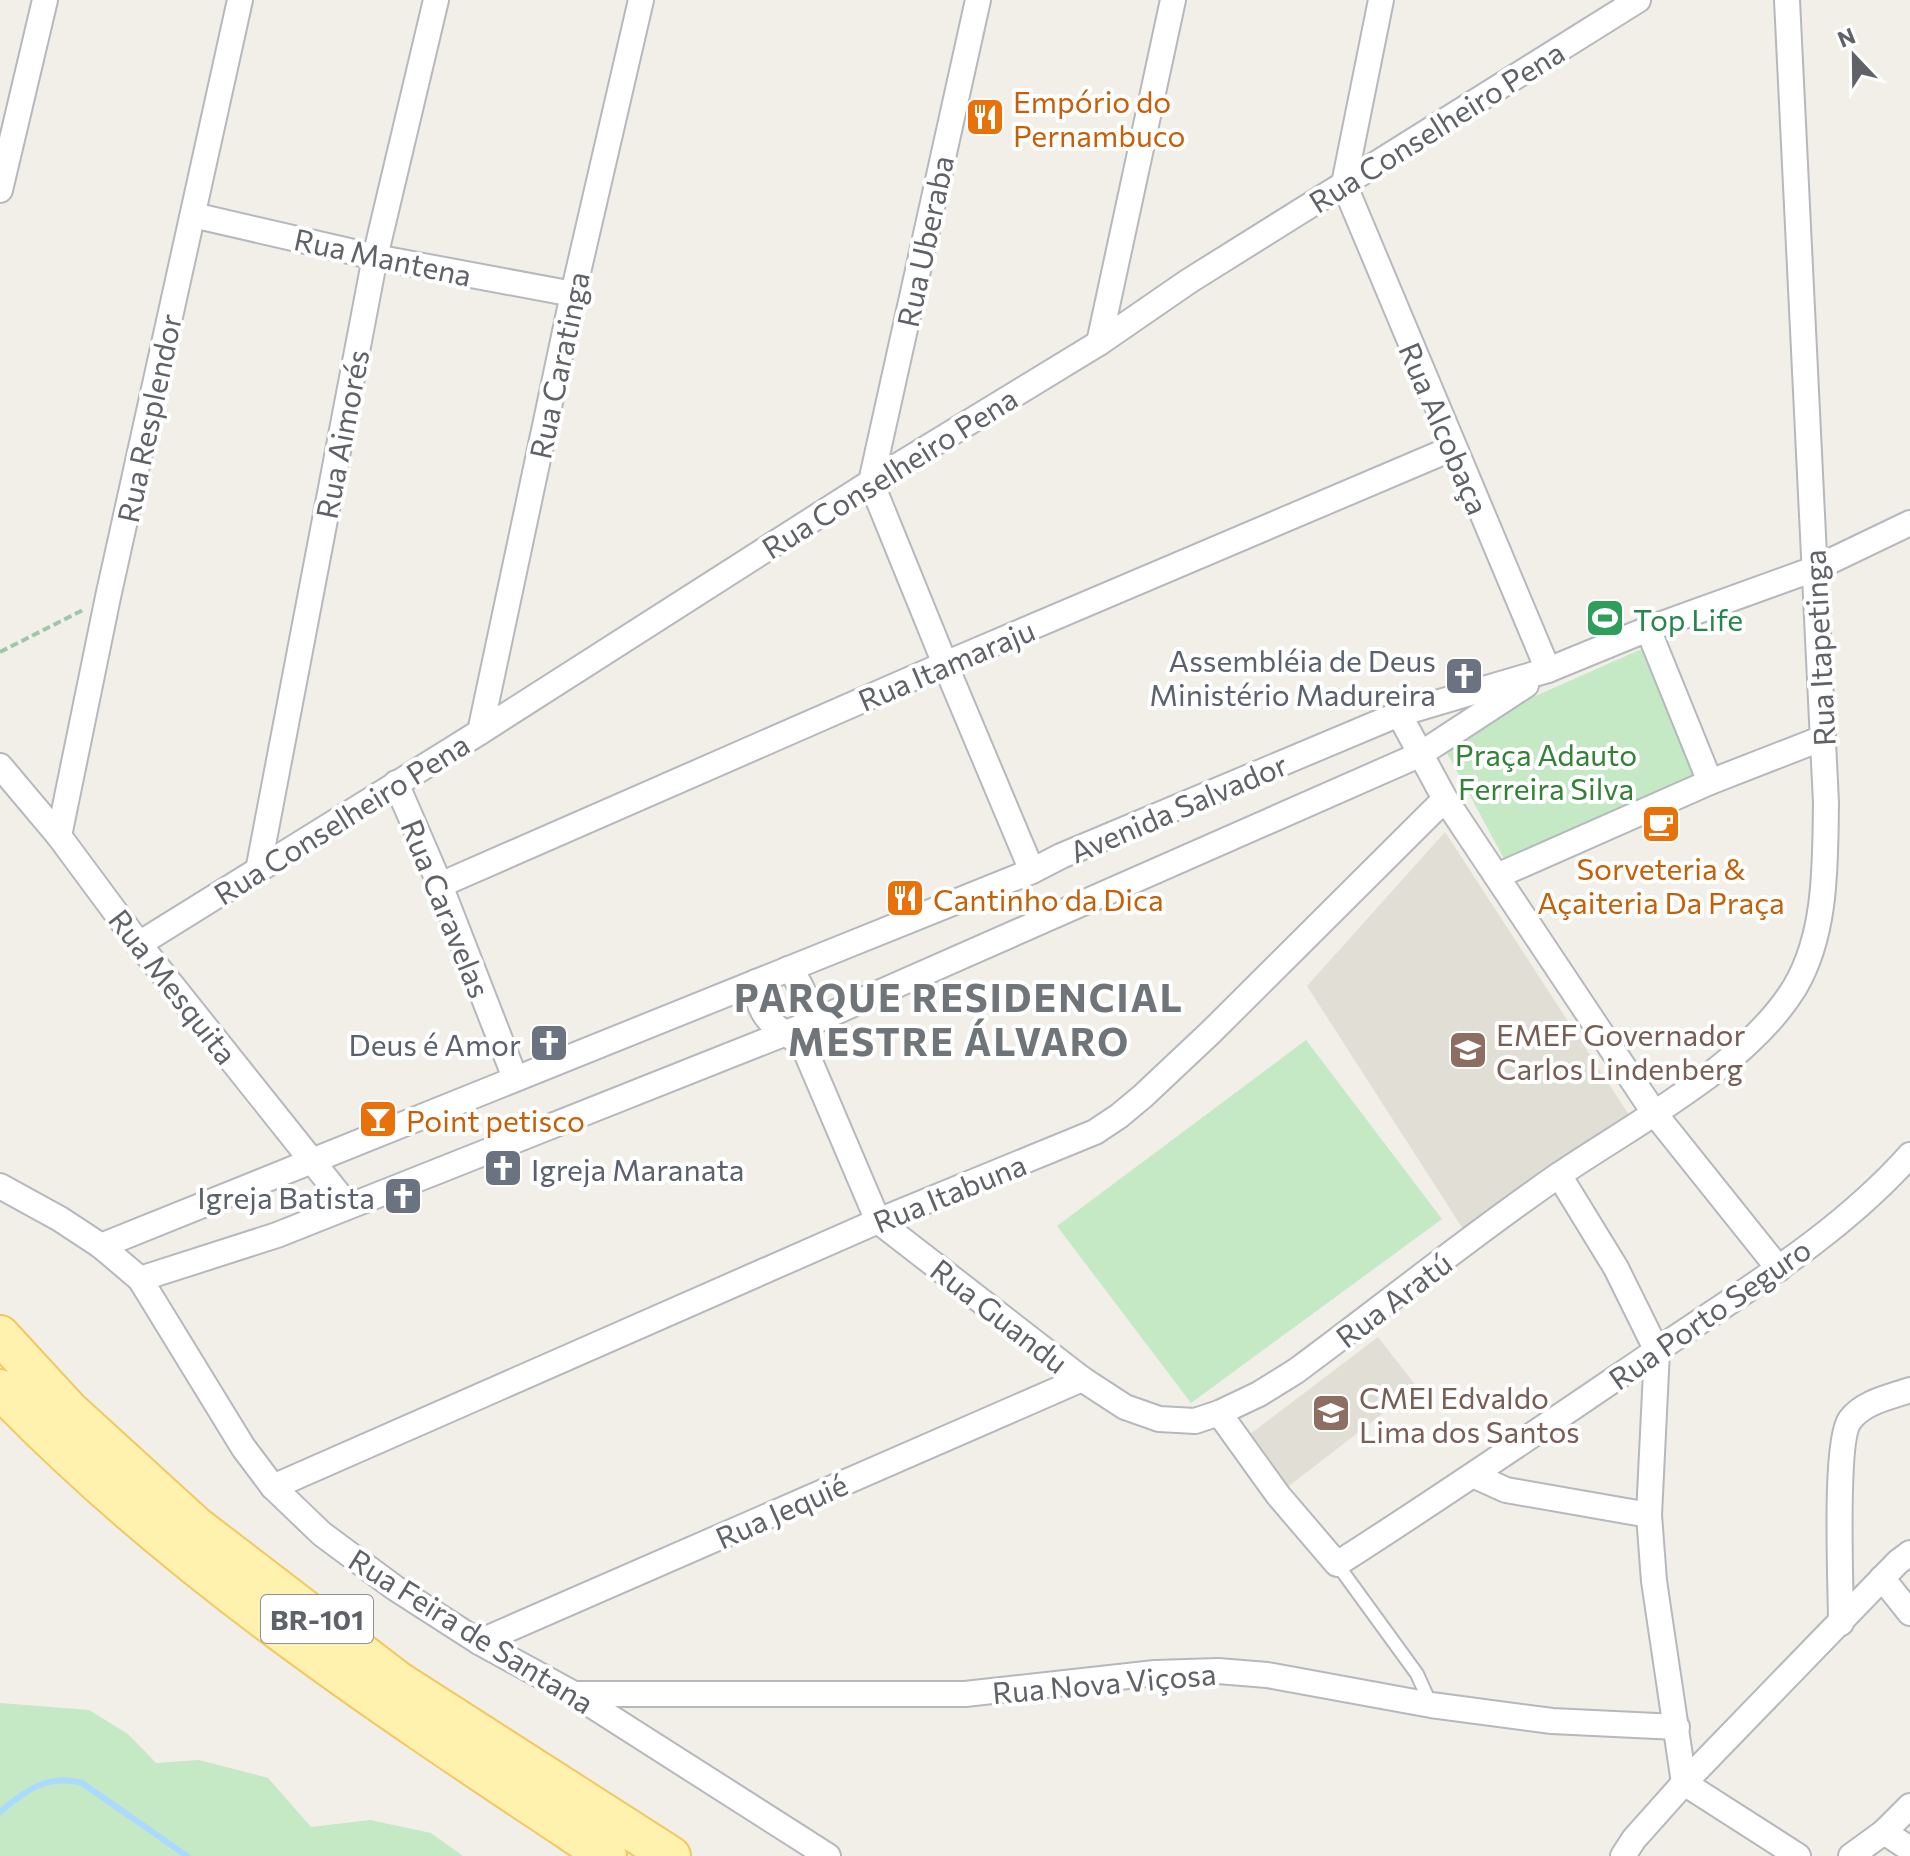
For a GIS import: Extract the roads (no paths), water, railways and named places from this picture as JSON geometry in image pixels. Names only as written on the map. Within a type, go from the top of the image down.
[{"type":"main road","name":"BR-101","points":[[0,1335],[69,1410],[196,1526],[398,1681],[671,1856]]},
{"type":"main road","name":"BR-101","points":[[0,1389],[58,1449],[131,1515],[277,1630],[359,1691],[607,1856]]},
{"type":"street","points":[[0,190],[45,0]]},
{"type":"street","name":"Rua Resplendor","points":[[59,836],[108,597],[240,0]]},
{"type":"street","name":"Rua Aimorés","points":[[258,871],[375,257],[436,0]]},
{"type":"street","name":"Rua Caratinga","points":[[480,732],[573,294],[641,0]]},
{"type":"street","name":"Rua Uberaba","points":[[871,482],[978,0]]},
{"type":"street","points":[[1099,343],[1173,0]]},
{"type":"street","points":[[1344,184],[1381,0]]},
{"type":"street","name":"Rua Conselheiro Pena","points":[[139,944],[480,732],[871,482],[1099,343],[1189,281],[1638,0]]},
{"type":"street","name":"Rua Itapetinga","points":[[1559,1175],[1655,1114],[1752,1038],[1778,1011],[1796,985],[1807,962],[1817,927],[1825,863],[1826,803],[1787,0]]},
{"type":"street","name":"Rua Alcobaça","points":[[1344,184],[1548,670]]},
{"type":"street","name":"Rua Mantena","points":[[193,215],[375,257],[573,294]]},
{"type":"street","name":"Rua Itamaraju","points":[[440,885],[945,664],[1453,448]]},
{"type":"street","points":[[871,482],[1032,871]]},
{"type":"street","name":"Avenida Salvador","points":[[101,1246],[1032,871],[1399,714],[1548,670],[1648,629],[1814,569],[1910,523]]},
{"type":"street","points":[[1648,629],[1710,782]]},
{"type":"street","name":"Avenida Salvador","points":[[140,1279],[277,1235],[798,1035],[1419,755],[1548,670]]},
{"type":"street","points":[[1399,714],[1445,799],[1655,1114],[1779,1269]]},
{"type":"street","points":[[1497,876],[1710,782],[1823,738]]},
{"type":"street","name":"Rua Mesquita","points":[[0,766],[59,836],[139,944],[348,1206]]},
{"type":"street","name":"Rua Caravelas","points":[[396,783],[440,885],[515,1078]]},
{"type":"street","name":"Rua Itabuna","points":[[273,1487],[878,1221],[1095,1132],[1119,1116],[1211,1032],[1445,799]]},
{"type":"street","name":"Rua Guandu","points":[[788,969],[802,985],[806,997],[798,1035],[878,1221],[1082,1379]]},
{"type":"street","name":"Rua Guandu","points":[[756,982],[764,1018],[798,1035]]},
{"type":"street","name":"Rua Porto Seguro","points":[[1337,1564],[1475,1476],[1779,1269],[1879,1190],[1910,1155]]},
{"type":"street","points":[[1559,1175],[1616,1268],[1657,1351],[1649,1515],[1654,1581],[1684,1783]]},
{"type":"street","name":"Rua Aratú","points":[[1082,1379],[1125,1407],[1159,1419],[1195,1421],[1219,1413],[1259,1394],[1296,1371],[1559,1175]]},
{"type":"street","name":"Rua Feira de Santana","points":[[0,1186],[101,1246],[140,1279],[214,1402],[273,1487],[322,1534],[395,1588],[479,1642],[574,1694],[828,1856]]},
{"type":"street","name":"Rua Jequié","points":[[479,1642],[1082,1379]]},
{"type":"street","points":[[1841,1623],[1841,1481],[1845,1429],[1862,1409],[1910,1390]]},
{"type":"street","points":[[1219,1413],[1278,1495],[1337,1564]]},
{"type":"street","points":[[1475,1476],[1506,1490],[1649,1515]]},
{"type":"street","points":[[1623,1856],[1634,1839],[1684,1783],[1882,1578],[1910,1553]]},
{"type":"street","points":[[1882,1578],[1910,1613]]},
{"type":"street","name":"Rua Nova Viçosa","points":[[574,1694],[965,1694],[1124,1675],[1218,1671],[1267,1675],[1431,1705],[1552,1721],[1677,1727]]},
{"type":"street","points":[[1684,1783],[1798,1856]]},
{"type":"street","points":[[1851,1856],[1884,1832],[1910,1806]]},
{"type":"street","points":[[1884,1832],[1910,1849]]},
{"type":"lane","points":[[1337,1564],[1417,1674],[1431,1705]]},
{"type":"waterway","points":[[0,1812],[19,1797],[48,1782],[82,1783],[187,1856]]},
{"type":"place","name":"Empório do Pernambuco","points":[[985,117]]},
{"type":"place","name":"Top Life","points":[[1605,618]]},
{"type":"place","name":"Assembléia de Deus Ministério Madureira","points":[[1464,676]]},
{"type":"place","name":"Sorveteria & Açaiteria Da Praça","points":[[1661,824]]},
{"type":"place","name":"Cantinho da Dica","points":[[905,898]]},
{"type":"place","name":"Deus é Amor","points":[[549,1043]]},
{"type":"place","name":"EMEF Governador Carlos Lindenberg","points":[[1468,1050]]},
{"type":"place","name":"Point petisco","points":[[378,1119]]},
{"type":"place","name":"Igreja Maranata","points":[[503,1168]]},
{"type":"place","name":"Igreja Batista","points":[[403,1196]]},
{"type":"place","name":"CMEI Edvaldo Lima dos Santos","points":[[1331,1413]]},
{"type":"district","name":"PARQUE RESIDENCIAL MESTRE ÁLVARO","points":[[959,1018]]},
{"type":"park label","name":"Praça Adauto Ferreira Silva","points":[[1546,770]]}]
